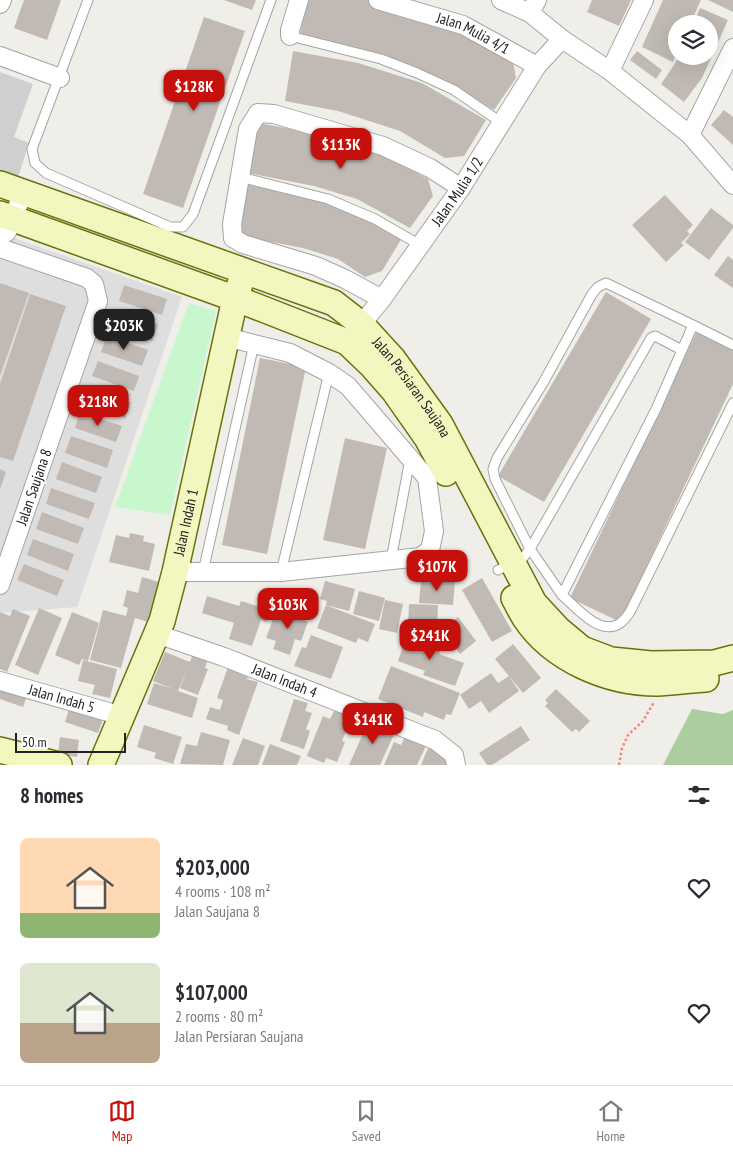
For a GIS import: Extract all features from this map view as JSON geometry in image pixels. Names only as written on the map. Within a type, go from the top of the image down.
[{"type":"street","points":[[0,4],[2,0]]},
{"type":"street","points":[[290,36],[299,0]]},
{"type":"street","name":"Jalan Mulia 4/1","points":[[378,0],[463,25],[537,66]]},
{"type":"street","points":[[501,0],[534,7],[562,39],[610,70],[690,135],[733,184]]},
{"type":"street","points":[[610,70],[644,0]]},
{"type":"street","name":"Jalan Mulia 1/2","points":[[354,333],[382,299],[461,188],[537,66],[562,39]]},
{"type":"street","points":[[690,135],[733,48]]},
{"type":"street","points":[[0,56],[60,78]]},
{"type":"street","points":[[382,299],[316,266],[243,244],[233,238],[232,224],[248,129],[258,113],[274,114],[383,146],[430,168],[461,188]]},
{"type":"street","name":"Jalan Persiaran Saujana","points":[[0,184],[334,304],[354,333],[372,366],[394,391],[427,438],[511,572],[558,629],[582,649],[611,660],[651,664],[714,663],[733,658]]},
{"type":"street","points":[[5,225],[23,193]]},
{"type":"street","name":"Jalan Persiaran Saujana","points":[[5,225],[235,299],[354,333]]},
{"type":"street","name":"Jalan Saujana 8","points":[[0,248],[87,278],[94,284],[98,301],[0,584]]},
{"type":"street","name":"Jalan Indah 1","points":[[101,765],[162,621],[175,572],[226,337],[243,272]]},
{"type":"street","points":[[175,572],[281,572],[420,557],[430,550],[434,530],[427,478],[348,386],[329,373],[290,353],[226,337]]},
{"type":"street","name":"Jalan Persiaran Saujana","points":[[511,572],[525,619],[544,640],[582,667],[637,682],[657,683],[713,678],[733,674]]},
{"type":"street","name":"Jalan Indah 4","points":[[157,634],[224,657],[435,740],[454,755],[456,765]]},
{"type":"street","name":"Jalan Indah 5","points":[[0,681],[122,716]]},
{"type":"street","points":[[0,750],[59,765]]},
{"type":"lane","points":[[88,0],[32,149],[34,164],[46,173],[170,228],[183,227],[193,214],[271,0]]},
{"type":"lane","points":[[290,36],[381,59],[417,73],[454,90],[502,123]]},
{"type":"lane","points":[[240,177],[328,199],[375,219],[420,245]]},
{"type":"lane","points":[[511,572],[493,469],[497,458],[543,383],[592,294],[598,287],[606,283],[733,345]]},
{"type":"lane","points":[[562,595],[656,409],[693,325]]},
{"type":"lane","points":[[511,572],[651,338],[655,336],[682,350]]},
{"type":"lane","points":[[202,572],[254,344]]},
{"type":"lane","points":[[281,572],[329,373]]},
{"type":"lane","points":[[511,572],[562,595],[596,623],[613,627],[621,623],[630,612],[733,403]]},
{"type":"lane","points":[[391,560],[410,458]]},
{"type":"path","points":[[618,765],[622,748],[628,735],[643,721],[652,707],[657,683]]},
{"type":"shaded area","points":[[0,72],[33,84],[14,137],[29,143],[15,187],[0,182]]},
{"type":"shaded area","points":[[0,233],[182,297],[77,607],[0,613]]},
{"type":"green space","points":[[189,303],[216,311],[170,515],[115,507]]},
{"type":"green space","points":[[692,709],[723,714],[733,710],[733,765],[663,765]]},
{"type":"building","points":[[24,0],[61,0],[47,40],[14,28]]},
{"type":"building","points":[[224,0],[256,0],[252,10]]},
{"type":"building","points":[[307,0],[367,0],[451,26],[513,62],[516,78],[494,110],[430,74],[359,50],[299,39]]},
{"type":"building","points":[[592,0],[631,0],[619,26],[587,12]]},
{"type":"building","points":[[663,0],[701,0],[694,15],[668,15],[668,60],[642,47]]},
{"type":"building","points":[[708,0],[733,0],[733,12]]},
{"type":"building","points":[[700,8],[716,15],[697,15]]},
{"type":"building","points":[[718,16],[728,20],[718,42]]},
{"type":"building","points":[[204,17],[245,31],[183,208],[143,194]]},
{"type":"building","points":[[293,51],[358,63],[422,83],[486,120],[464,156],[445,158],[400,131],[338,111],[285,101]]},
{"type":"building","points":[[637,51],[662,70],[656,79],[630,60]]},
{"type":"building","points":[[674,65],[708,65],[702,78],[684,102],[661,84]]},
{"type":"building","points":[[724,110],[733,117],[733,145],[711,125]]},
{"type":"building","points":[[258,123],[335,137],[380,152],[428,179],[433,196],[410,228],[357,199],[314,186],[248,173]]},
{"type":"building","points":[[244,184],[317,199],[357,212],[402,238],[382,271],[365,277],[338,259],[303,248],[239,236]]},
{"type":"building","points":[[665,195],[693,225],[687,231],[690,234],[681,243],[684,245],[666,262],[632,225]]},
{"type":"building","points":[[711,208],[733,225],[733,228],[709,260],[685,242]]},
{"type":"building","points":[[728,256],[733,260],[733,288],[714,275]]},
{"type":"building","points":[[0,283],[29,293],[0,376]]},
{"type":"building","points":[[124,285],[167,299],[162,315],[119,301]]},
{"type":"building","points":[[606,292],[651,319],[544,502],[498,476]]},
{"type":"building","points":[[30,294],[66,306],[13,461],[0,457],[0,384]]},
{"type":"building","points":[[116,309],[158,324],[152,341],[109,325]]},
{"type":"building","points":[[697,331],[733,349],[733,384],[620,622],[570,598]]},
{"type":"building","points":[[107,335],[148,350],[142,366],[101,352]]},
{"type":"building","points":[[260,358],[306,367],[267,554],[222,545]]},
{"type":"building","points":[[98,361],[139,376],[134,391],[92,376]]},
{"type":"building","points":[[89,387],[131,402],[125,418],[83,403]]},
{"type":"building","points":[[80,412],[122,426],[116,442],[75,428]]},
{"type":"building","points":[[71,436],[113,450],[107,468],[65,453]]},
{"type":"building","points":[[345,438],[387,448],[365,549],[323,540]]},
{"type":"building","points":[[62,462],[102,477],[96,493],[56,479]]},
{"type":"building","points":[[0,469],[6,472],[0,489]]},
{"type":"building","points":[[51,488],[95,503],[89,519],[46,504]]},
{"type":"building","points":[[42,512],[84,528],[78,544],[36,529]]},
{"type":"building","points":[[130,533],[144,536],[143,541],[155,544],[149,571],[109,562],[116,535],[129,538]]},
{"type":"building","points":[[33,539],[74,554],[68,571],[27,555]]},
{"type":"building","points":[[24,564],[64,580],[57,596],[17,580]]},
{"type":"building","points":[[142,577],[159,582],[148,622],[135,618],[121,668],[90,660],[103,610],[126,616],[128,608],[123,606],[127,590],[138,593]]},
{"type":"building","points":[[482,578],[512,631],[492,642],[462,590]]},
{"type":"building","points":[[421,580],[455,582],[453,605],[419,603]]},
{"type":"building","points":[[325,581],[355,589],[349,611],[326,605],[327,601],[320,599]]},
{"type":"building","points":[[359,591],[385,598],[379,621],[353,614]]},
{"type":"building","points":[[207,596],[239,606],[241,601],[270,610],[266,622],[261,620],[252,646],[229,639],[234,623],[202,613]]},
{"type":"building","points":[[385,600],[403,604],[397,633],[379,629]]},
{"type":"building","points":[[409,604],[438,605],[437,629],[433,628],[433,639],[419,639],[420,628],[408,628]]},
{"type":"building","points":[[293,605],[307,610],[304,620],[308,622],[301,641],[295,639],[290,655],[273,649],[276,641],[266,638],[274,617],[283,620],[285,614],[289,615]]},
{"type":"building","points":[[326,605],[375,624],[368,642],[358,638],[356,643],[317,628]]},
{"type":"building","points":[[39,608],[62,618],[38,675],[15,665]]},
{"type":"building","points":[[13,609],[30,616],[7,672],[0,669],[0,612],[10,616]]},
{"type":"building","points":[[72,612],[99,623],[88,661],[82,659],[79,665],[55,655]]},
{"type":"building","points":[[458,617],[476,641],[460,654],[446,635],[454,628],[450,623]]},
{"type":"building","points":[[311,635],[343,647],[331,679],[294,666],[302,647],[306,648]]},
{"type":"building","points":[[407,635],[441,648],[439,654],[464,663],[455,686],[423,675],[425,671],[398,661]]},
{"type":"building","points":[[513,644],[541,678],[523,693],[495,659]]},
{"type":"building","points":[[165,652],[190,662],[193,653],[208,659],[205,668],[208,669],[198,695],[180,688],[188,667],[178,691],[198,698],[192,718],[147,704],[154,683],[173,689],[153,681]]},
{"type":"building","points":[[83,660],[117,669],[110,698],[92,694],[95,685],[78,681]]},
{"type":"building","points":[[391,666],[460,693],[451,715],[446,714],[444,720],[424,712],[423,717],[378,699]]},
{"type":"building","points":[[228,667],[249,674],[247,679],[258,682],[239,735],[227,730],[228,726],[206,719],[210,707],[220,710],[223,700],[217,698]]},
{"type":"building","points":[[491,673],[498,683],[509,676],[519,691],[489,713],[481,701],[469,709],[460,695]]},
{"type":"building","points":[[0,687],[27,696],[23,707],[0,699]]},
{"type":"building","points":[[556,689],[590,721],[579,732],[576,729],[572,732],[545,706],[548,703],[545,700]]},
{"type":"building","points":[[294,699],[308,703],[305,711],[312,713],[306,729],[310,731],[304,749],[280,741]]},
{"type":"building","points":[[70,706],[104,717],[98,733],[65,722]]},
{"type":"building","points":[[335,709],[352,716],[342,741],[345,742],[337,762],[326,758],[324,763],[307,756],[323,716],[330,719]]},
{"type":"building","points":[[375,720],[396,730],[380,765],[349,765],[366,727],[371,729]]},
{"type":"building","points":[[144,725],[182,737],[173,764],[154,758],[156,753],[137,747]]},
{"type":"building","points":[[521,726],[530,740],[492,765],[487,765],[479,753]]},
{"type":"building","points":[[201,732],[230,740],[223,765],[180,764],[186,744],[197,746]]},
{"type":"building","points":[[405,736],[426,746],[417,765],[384,765],[394,742],[401,745]]},
{"type":"building","points":[[60,737],[79,740],[77,757],[58,754]]},
{"type":"building","points":[[243,738],[265,746],[258,765],[232,765]]},
{"type":"building","points":[[270,744],[301,756],[297,765],[262,765]]},
{"type":"building","points":[[428,748],[450,758],[447,765],[421,765]]}]
